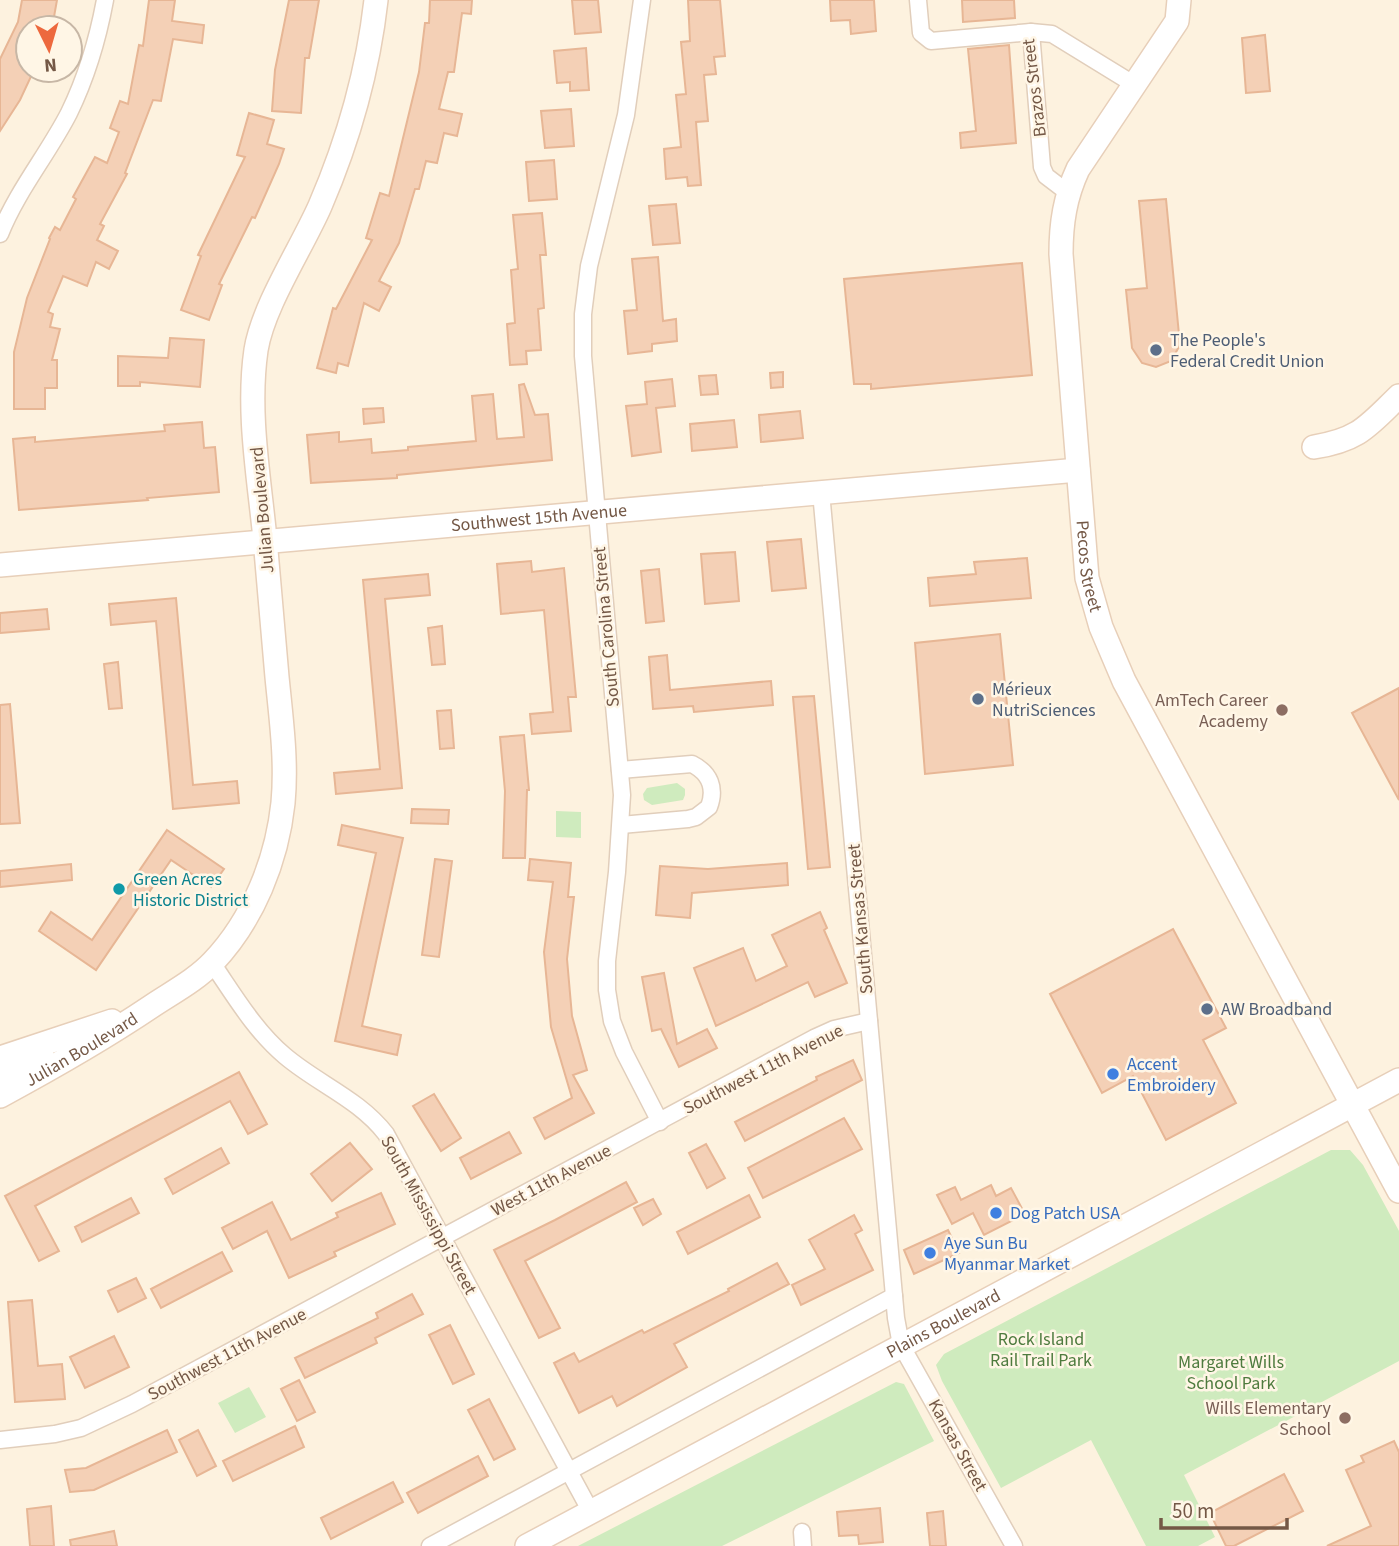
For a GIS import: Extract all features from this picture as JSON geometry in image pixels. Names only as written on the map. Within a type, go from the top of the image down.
[{"type":"main road","name":"Julian Boulevard","points":[[0,1096],[107,1035],[186,985],[212,963],[245,918],[261,886],[275,848],[283,801],[283,743],[253,405],[257,347],[270,308],[321,203],[342,148],[359,94],[376,0]]},
{"type":"main road","name":"Pecos Street","points":[[1179,0],[1177,21],[1078,169],[1067,192],[1063,212],[1061,254],[1087,578],[1111,652],[1399,1191]]},
{"type":"main road","points":[[1314,447],[1347,440],[1362,431],[1399,396]]},
{"type":"main road","name":"Southwest 15th Avenue","points":[[0,565],[1077,470]]},
{"type":"main road","name":"Julian Boulevard","points":[[0,1058],[137,1012],[163,999]]},
{"type":"main road","points":[[0,1076],[43,1056],[69,1035]]},
{"type":"main road","name":"Plains Boulevard","points":[[527,1546],[1399,1080]]},
{"type":"street","points":[[0,234],[24,186],[69,113],[90,59],[105,0]]},
{"type":"street","name":"South Carolina Street","points":[[642,0],[626,115],[589,267],[583,314],[583,356],[620,769],[621,825],[607,961],[607,990],[612,1021],[624,1052],[660,1122]]},
{"type":"street","name":"Brazos Street","points":[[918,0],[921,33],[931,41],[1031,32],[1042,167],[1046,176],[1067,192]]},
{"type":"street","points":[[1031,32],[1052,34],[1135,85]]},
{"type":"street","name":"South Kansas Street","points":[[821,492],[894,1296],[901,1345]]},
{"type":"street","points":[[620,769],[692,764],[703,769],[713,789],[709,807],[696,817],[621,825]]},
{"type":"street","name":"South Mississippi Street","points":[[212,963],[250,1019],[285,1056],[374,1118],[386,1135],[591,1512]]},
{"type":"street","name":"Southwest 11th Avenue","points":[[660,1122],[814,1038],[834,1029],[869,1021]]},
{"type":"street","name":"West 11th Avenue","points":[[443,1237],[660,1122]]},
{"type":"street","name":"Southwest 11th Avenue","points":[[0,1440],[55,1434],[81,1427],[132,1404],[443,1237]]},
{"type":"street","points":[[429,1546],[894,1296]]},
{"type":"street","name":"Kansas Street","points":[[901,1345],[1014,1546]]},
{"type":"green space","points":[[677,783],[685,789],[683,800],[652,805],[644,800],[643,794],[647,788]]},
{"type":"green space","points":[[556,811],[581,812],[581,838],[556,837]]},
{"type":"green space","points":[[1331,1150],[1350,1150],[1363,1165],[1399,1231],[1399,1361],[1184,1475],[1215,1537],[1198,1546],[1146,1546],[1091,1440],[1001,1488],[942,1381],[936,1365],[944,1354]]},
{"type":"green space","points":[[896,1382],[904,1384],[934,1441],[722,1546],[578,1546]]},
{"type":"green space","points":[[249,1387],[266,1417],[235,1433],[218,1403]]},
{"type":"building","points":[[22,0],[57,0],[54,14],[19,14]]},
{"type":"building","points":[[149,0],[175,0],[172,21],[204,25],[202,43],[173,39],[161,101],[153,100],[125,173],[127,174],[100,224],[104,226],[97,240],[118,251],[109,269],[96,262],[87,286],[63,276],[48,312],[53,314],[50,327],[60,329],[52,360],[57,360],[57,388],[45,388],[45,409],[14,409],[14,352],[27,298],[49,238],[55,227],[60,230],[76,199],[73,197],[95,157],[107,163],[119,132],[110,128],[120,101],[128,104],[139,45],[143,46]]},
{"type":"building","points":[[289,0],[319,0],[309,58],[305,58],[301,113],[272,111],[275,70]]},
{"type":"building","points":[[430,0],[472,0],[471,14],[462,13],[454,72],[448,72],[439,109],[462,114],[457,136],[444,133],[437,163],[426,161],[419,189],[415,189],[399,243],[379,281],[391,287],[379,311],[364,303],[348,366],[338,363],[336,373],[317,368],[333,308],[336,309],[372,240],[366,238],[380,193],[389,196],[419,72],[425,23],[429,23]]},
{"type":"building","points":[[572,0],[598,0],[601,32],[575,34]]},
{"type":"building","points":[[688,0],[720,0],[725,56],[714,57],[716,74],[704,75],[708,121],[696,122],[701,185],[688,186],[687,177],[666,179],[664,149],[681,147],[676,95],[686,94],[681,42],[690,41]]},
{"type":"building","points":[[830,0],[874,0],[876,31],[851,34],[850,20],[831,21]]},
{"type":"building","points":[[962,0],[1014,0],[1015,18],[963,22]]},
{"type":"building","points":[[14,30],[14,84],[27,84],[0,131],[0,59]]},
{"type":"building","points":[[1265,35],[1270,91],[1246,93],[1242,38]]},
{"type":"building","points":[[1009,45],[1016,143],[961,148],[960,133],[976,131],[968,49]]},
{"type":"building","points":[[586,48],[589,90],[570,91],[570,82],[557,83],[554,51]]},
{"type":"building","points":[[571,109],[574,146],[545,148],[541,111]]},
{"type":"building","points":[[249,113],[274,120],[267,144],[284,149],[255,218],[252,217],[219,284],[222,285],[209,320],[181,310],[201,256],[198,255],[245,157],[237,155]]},
{"type":"building","points":[[554,160],[557,199],[529,201],[526,162]]},
{"type":"building","points":[[1166,199],[1180,345],[1171,361],[1156,367],[1142,363],[1132,348],[1126,290],[1147,288],[1139,201]]},
{"type":"building","points":[[676,204],[680,243],[653,245],[649,206]]},
{"type":"building","points":[[542,213],[546,255],[540,255],[544,308],[538,309],[541,350],[526,351],[527,364],[510,365],[507,324],[515,323],[511,270],[518,269],[513,215]]},
{"type":"building","points":[[658,257],[663,321],[676,319],[677,341],[652,344],[652,351],[628,354],[624,311],[637,310],[632,259]]},
{"type":"building","points":[[1022,263],[1032,375],[871,389],[871,384],[854,384],[844,279]]},
{"type":"building","points":[[170,338],[204,340],[200,387],[140,382],[140,386],[118,386],[118,356],[168,358]]},
{"type":"building","points":[[783,372],[783,387],[771,388],[770,373]]},
{"type":"building","points":[[716,375],[718,394],[701,395],[699,376]]},
{"type":"building","points":[[672,379],[675,406],[656,408],[661,452],[632,456],[626,406],[647,404],[645,382]]},
{"type":"building","points":[[524,384],[535,415],[548,414],[552,460],[397,475],[397,478],[311,483],[307,435],[339,432],[339,442],[371,439],[372,453],[476,441],[472,396],[493,394],[497,439],[524,437],[519,385]]},
{"type":"building","points":[[383,408],[384,422],[364,424],[363,409]]},
{"type":"building","points":[[800,411],[803,438],[761,442],[759,415]]},
{"type":"building","points":[[734,420],[737,447],[692,451],[690,424]]},
{"type":"building","points":[[202,422],[204,448],[215,447],[219,492],[19,510],[13,439],[35,437],[35,442],[165,431],[164,425]]},
{"type":"building","points":[[801,539],[806,588],[772,591],[767,542]]},
{"type":"building","points":[[735,552],[739,601],[705,604],[701,554]]},
{"type":"building","points":[[1027,558],[1031,598],[930,606],[928,578],[976,574],[974,562]]},
{"type":"building","points":[[531,561],[532,572],[564,568],[576,697],[568,697],[571,731],[532,734],[530,714],[553,712],[544,610],[501,614],[497,564]]},
{"type":"building","points":[[659,569],[664,621],[646,623],[641,571]]},
{"type":"building","points":[[428,574],[430,595],[385,599],[402,788],[336,794],[334,773],[380,769],[363,580]]},
{"type":"building","points":[[176,598],[193,785],[237,781],[239,803],[173,809],[156,621],[111,625],[109,604]]},
{"type":"building","points":[[47,609],[49,629],[0,633],[0,613]]},
{"type":"building","points":[[442,626],[445,664],[432,665],[428,628]]},
{"type":"building","points":[[1000,634],[1013,765],[925,774],[915,643]]},
{"type":"building","points":[[667,655],[670,690],[771,681],[773,705],[694,712],[693,706],[653,709],[649,657]]},
{"type":"building","points":[[118,662],[122,708],[109,709],[104,664]]},
{"type":"building","points":[[1399,688],[1399,800],[1352,713]]},
{"type":"building","points":[[814,696],[830,867],[808,869],[793,697]]},
{"type":"building","points":[[10,704],[20,823],[0,824],[0,705]]},
{"type":"building","points":[[451,710],[454,748],[440,749],[437,711]]},
{"type":"building","points":[[524,735],[529,790],[525,858],[503,858],[505,791],[500,737]]},
{"type":"building","points":[[412,809],[449,810],[448,824],[411,823]]},
{"type":"building","points":[[342,825],[403,838],[362,1026],[401,1035],[397,1055],[335,1041],[376,853],[338,845]]},
{"type":"building","points":[[167,830],[224,869],[211,887],[171,860],[96,970],[39,931],[51,912],[92,940]]},
{"type":"building","points":[[435,859],[452,861],[439,957],[422,955]]},
{"type":"building","points":[[530,859],[571,863],[568,897],[574,897],[567,959],[572,1016],[587,1070],[573,1075],[594,1113],[545,1139],[534,1118],[572,1098],[551,1027],[544,952],[553,882],[528,880]]},
{"type":"building","points":[[787,863],[788,885],[692,893],[690,918],[656,915],[660,866],[708,869]]},
{"type":"building","points":[[71,864],[72,880],[0,887],[0,871]]},
{"type":"building","points":[[820,912],[827,928],[824,930],[847,983],[815,997],[808,982],[716,1026],[694,968],[743,948],[756,981],[787,966],[772,935]]},
{"type":"building","points":[[1173,929],[1226,1028],[1203,1040],[1236,1103],[1166,1140],[1133,1076],[1102,1093],[1050,994]]},
{"type":"building","points":[[664,973],[677,1044],[707,1029],[717,1048],[679,1067],[661,1029],[652,1031],[642,977]]},
{"type":"building","points":[[853,1060],[862,1080],[745,1141],[735,1122],[817,1080],[816,1077]]},
{"type":"building","points":[[239,1072],[267,1124],[248,1134],[230,1101],[35,1206],[59,1251],[39,1261],[5,1196]]},
{"type":"building","points":[[434,1094],[461,1138],[441,1151],[413,1106]]},
{"type":"building","points":[[844,1118],[862,1149],[763,1198],[748,1168]]},
{"type":"building","points":[[509,1132],[521,1153],[471,1179],[460,1158]]},
{"type":"building","points":[[350,1143],[372,1169],[332,1201],[311,1174]]},
{"type":"building","points":[[706,1144],[725,1178],[707,1188],[689,1153]]},
{"type":"building","points":[[221,1148],[229,1163],[173,1194],[165,1179]]},
{"type":"building","points":[[626,1182],[637,1202],[525,1261],[560,1328],[539,1338],[494,1250]]},
{"type":"building","points":[[991,1185],[996,1196],[1011,1188],[1025,1214],[984,1235],[973,1213],[952,1224],[937,1195],[955,1187],[961,1200]]},
{"type":"building","points":[[381,1193],[395,1224],[334,1252],[336,1256],[289,1278],[267,1231],[233,1249],[222,1228],[272,1202],[291,1240],[338,1217],[336,1213]]},
{"type":"building","points":[[749,1195],[760,1217],[688,1254],[677,1232]]},
{"type":"building","points":[[131,1198],[139,1213],[82,1242],[75,1227]]},
{"type":"building","points":[[653,1199],[661,1214],[643,1225],[634,1208]]},
{"type":"building","points":[[854,1215],[862,1230],[855,1234],[873,1270],[801,1305],[792,1285],[825,1269],[809,1240]]},
{"type":"building","points":[[948,1230],[959,1253],[914,1274],[904,1250]]},
{"type":"building","points":[[222,1252],[232,1271],[161,1308],[151,1289]]},
{"type":"building","points":[[777,1263],[789,1284],[674,1344],[687,1367],[617,1406],[612,1396],[579,1413],[554,1363],[574,1353],[579,1362],[642,1330],[644,1333],[729,1291],[728,1289]]},
{"type":"building","points":[[136,1278],[146,1298],[118,1312],[108,1291]]},
{"type":"building","points":[[412,1294],[423,1314],[375,1338],[377,1343],[305,1378],[295,1358],[378,1318],[376,1313]]},
{"type":"building","points":[[32,1300],[38,1366],[62,1364],[65,1399],[15,1402],[8,1302]]},
{"type":"building","points":[[450,1325],[474,1374],[453,1384],[429,1335]]},
{"type":"building","points":[[114,1336],[129,1367],[85,1388],[70,1357]]},
{"type":"building","points":[[299,1380],[315,1412],[297,1421],[281,1389]]},
{"type":"building","points":[[489,1399],[515,1449],[494,1460],[468,1410]]},
{"type":"building","points":[[295,1426],[304,1447],[233,1481],[223,1461]]},
{"type":"building","points":[[167,1430],[177,1452],[94,1490],[70,1492],[65,1470],[86,1468]]},
{"type":"building","points":[[198,1430],[216,1466],[197,1476],[179,1440]]},
{"type":"building","points":[[1394,1441],[1399,1452],[1399,1546],[1327,1546],[1371,1526],[1346,1470],[1364,1462],[1361,1456]]},
{"type":"building","points":[[478,1456],[488,1476],[418,1513],[407,1493]]},
{"type":"building","points":[[1284,1474],[1303,1511],[1234,1546],[1226,1546],[1210,1513]]},
{"type":"building","points":[[393,1482],[403,1502],[331,1539],[321,1518]]},
{"type":"building","points":[[51,1506],[54,1546],[30,1546],[27,1509]]},
{"type":"building","points":[[880,1508],[883,1542],[859,1544],[858,1535],[839,1536],[837,1512]]},
{"type":"building","points":[[943,1511],[946,1546],[930,1546],[927,1513]]},
{"type":"building","points":[[114,1531],[117,1546],[71,1546],[70,1540]]},
{"type":"place","name":"The People's Federal Credit Union","points":[[1156,350]]},
{"type":"place","name":"Mérieux NutriSciences","points":[[978,699]]},
{"type":"place","name":"AmTech Career Academy","points":[[1282,710]]},
{"type":"place","name":"Green Acres Historic District","points":[[119,889]]},
{"type":"place","name":"AW Broadband","points":[[1207,1009]]},
{"type":"place","name":"Accent Embroidery","points":[[1113,1074]]},
{"type":"place","name":"Dog Patch USA","points":[[996,1213]]},
{"type":"place","name":"Aye Sun Bu Myanmar Market","points":[[930,1253]]},
{"type":"place","name":"Wills Elementary School","points":[[1345,1418]]},
{"type":"park label","name":"Rock Island Rail Trail Park","points":[[1041,1349]]},
{"type":"park label","name":"Margaret Wills School Park","points":[[1231,1372]]}]
